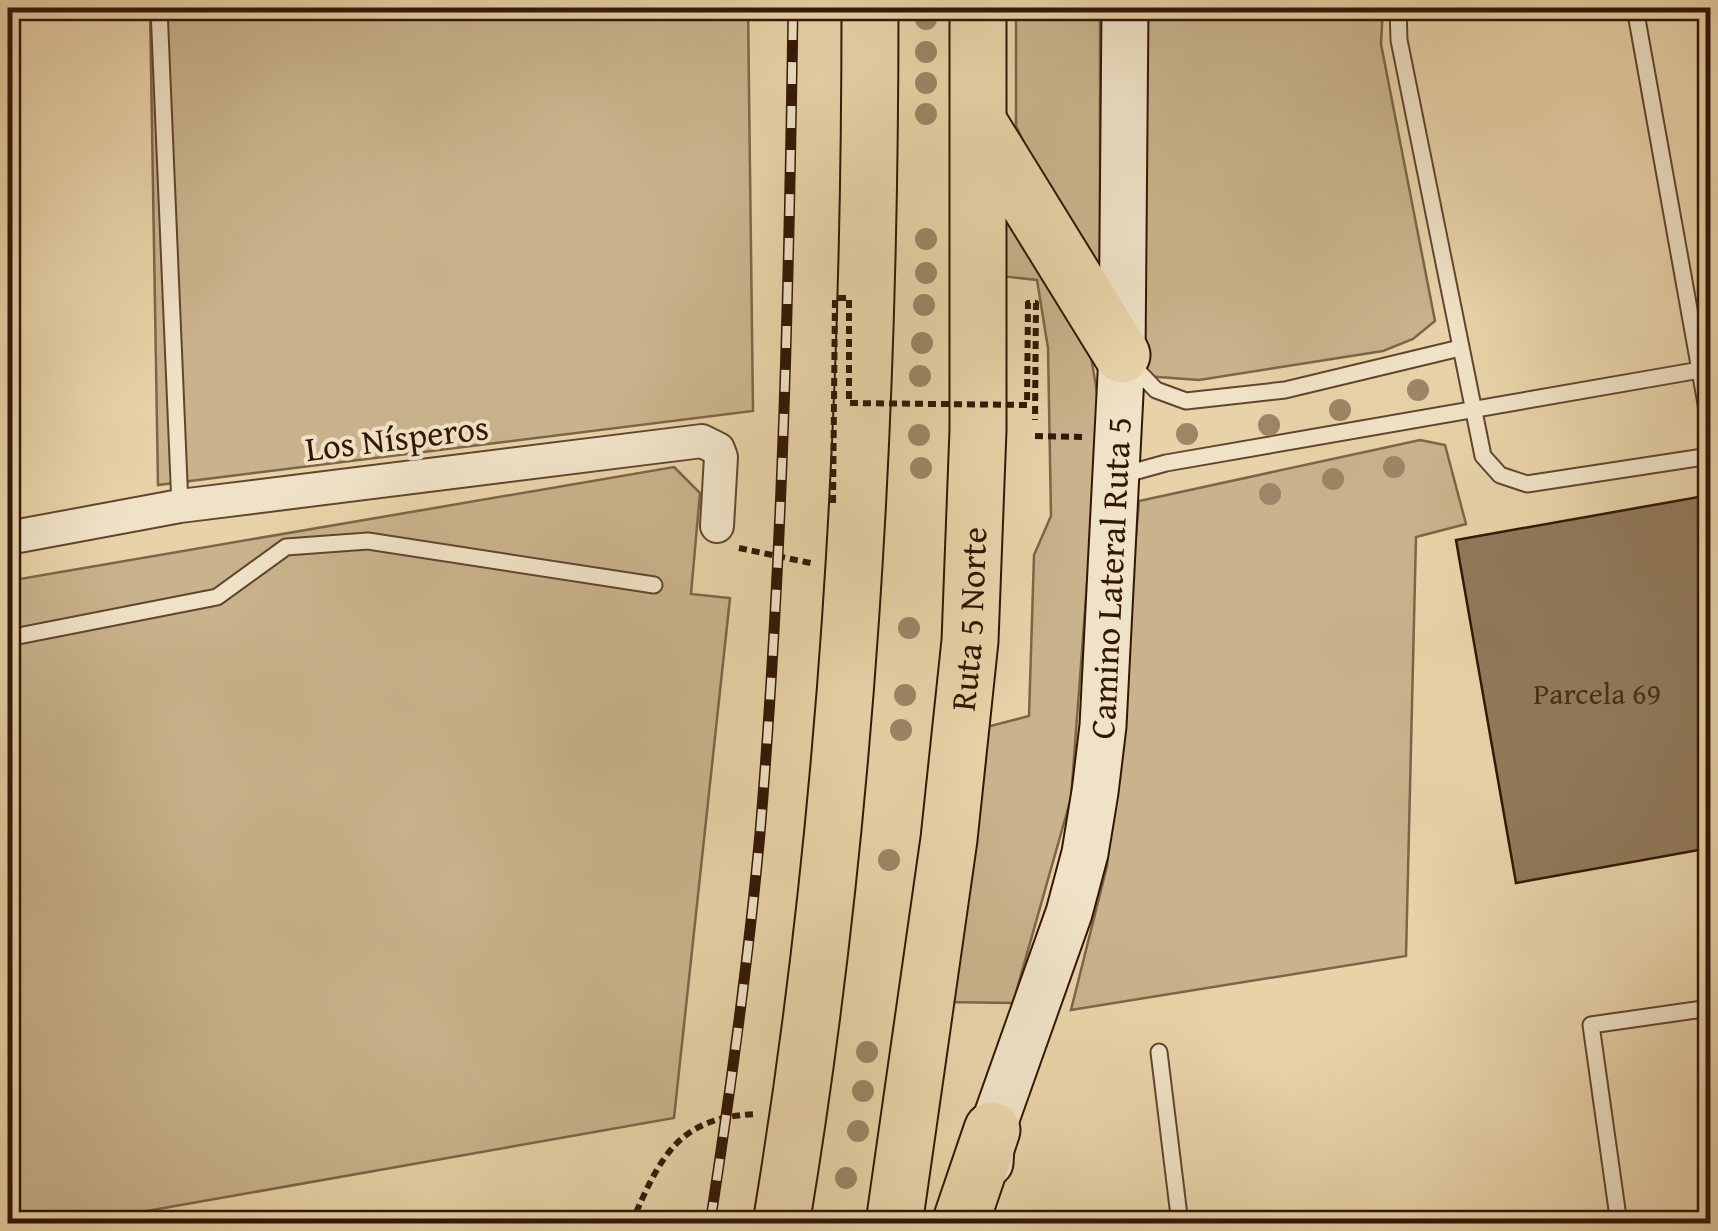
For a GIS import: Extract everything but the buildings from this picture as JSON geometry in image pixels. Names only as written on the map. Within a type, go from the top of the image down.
[{"type":"highway","points":[[781,1224],[824,908],[844,708],[866,341],[870,8]]},
{"type":"highway","name":"Ruta 5 Norte","points":[[894,1224],[949,839],[970,641],[978,448],[978,8]]},
{"type":"highway","points":[[979,122],[1122,355]]},
{"type":"highway","points":[[960,1224],[992,1130]]},
{"type":"street","name":"Camino Lateral Ruta 5","points":[[985,1224],[992,1130],[1069,914],[1085,853],[1103,726],[1122,355],[1125,8]]},
{"type":"street","name":"Los Nísperos","points":[[8,538],[180,506],[702,440],[718,449],[721,457],[718,526]]},
{"type":"lane","points":[[159,8],[180,506]]},
{"type":"lane","points":[[1398,8],[1398,40],[1483,456],[1500,474],[1527,484],[1710,456]]},
{"type":"lane","points":[[1635,8],[1710,426]]},
{"type":"lane","points":[[1122,355],[1156,390],[1186,401],[1285,390],[1460,348]]},
{"type":"lane","points":[[1116,477],[1166,463],[1700,370]]},
{"type":"lane","points":[[8,638],[217,597],[286,547],[368,541],[654,585]]},
{"type":"lane","points":[[1620,1224],[1591,1024],[1710,1008]]},
{"type":"lane","points":[[1159,1052],[1180,1224]]},
{"type":"path","points":[[834,503],[835,298],[850,298],[849,404],[1027,405],[1028,303],[1036,303],[1035,420]]},
{"type":"path","points":[[718,526],[735,547],[824,566]]},
{"type":"path","points":[[631,1224],[654,1172],[672,1146],[707,1121],[727,1115],[770,1114]]},
{"type":"shaded area","points":[[150,8],[748,8],[753,411],[158,485]]},
{"type":"shaded area","points":[[1016,8],[1100,8],[1100,302],[1016,126]]},
{"type":"shaded area","points":[[1144,8],[1383,8],[1381,44],[1435,321],[1413,339],[1383,351],[1199,380],[1145,376]]},
{"type":"shaded area","points":[[1000,199],[1087,333],[1100,410],[1071,798],[1013,1003],[944,1002],[979,729],[1029,716],[1034,555],[1051,516],[1048,348],[1037,280],[1001,276]]},
{"type":"shaded area","points":[[1420,440],[1445,445],[1466,524],[1416,537],[1406,956],[1071,1010],[1107,866],[1139,501]]},
{"type":"shaded area","points":[[674,467],[700,493],[691,594],[730,598],[674,1118],[79,1223],[8,1224],[8,581]]},
{"type":"railway","points":[[710,1224],[750,931],[768,730],[784,421],[793,8]]}]
